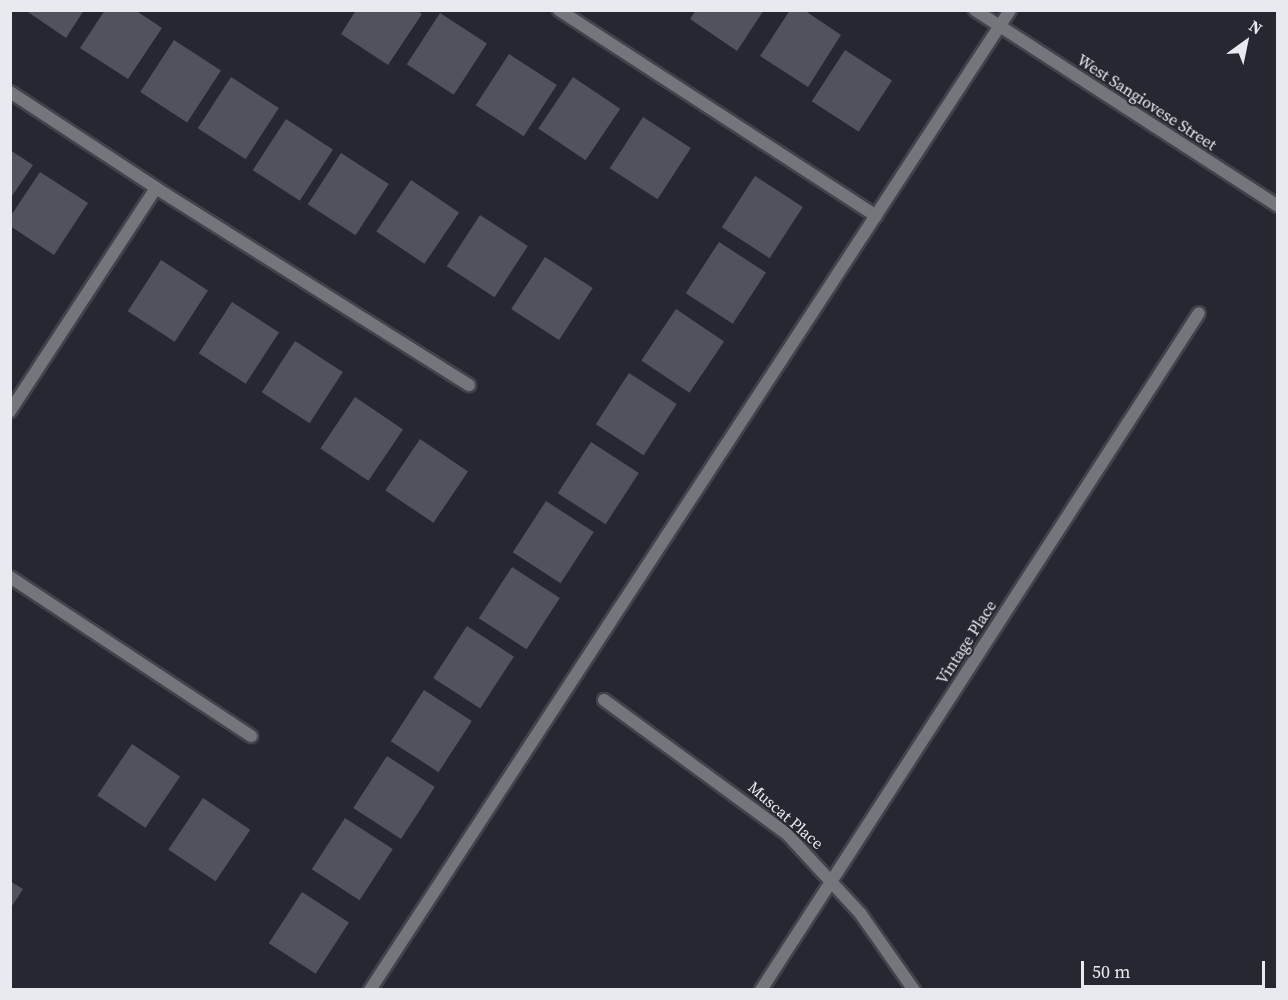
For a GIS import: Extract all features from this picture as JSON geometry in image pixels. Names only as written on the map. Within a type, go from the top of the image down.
[{"type":"street","points":[[560,10],[876,216]]},
{"type":"street","name":"West Sangiovese Street","points":[[975,10],[1278,206]]},
{"type":"street","points":[[370,990],[1010,10]]},
{"type":"street","points":[[10,92],[156,188],[469,385]]},
{"type":"street","points":[[10,411],[156,188]]},
{"type":"street","name":"Vintage Place","points":[[761,990],[1198,313]]},
{"type":"street","points":[[10,577],[250,736]]},
{"type":"street","name":"Muscat Place","points":[[604,700],[749,803],[833,880],[914,990]]},
{"type":"building","points":[[25,10],[84,10],[66,38]]},
{"type":"building","points":[[105,10],[135,10],[162,28],[128,79],[80,48]]},
{"type":"building","points":[[356,10],[417,10],[422,14],[388,65],[341,34]]},
{"type":"building","points":[[696,10],[764,10],[737,51],[690,19]]},
{"type":"building","points":[[790,10],[804,10],[841,35],[808,87],[760,56]]},
{"type":"building","points":[[440,13],[487,43],[454,95],[407,64]]},
{"type":"building","points":[[174,40],[221,70],[187,122],[140,92]]},
{"type":"building","points":[[845,50],[892,80],[859,132],[812,101]]},
{"type":"building","points":[[509,54],[557,85],[524,136],[476,105]]},
{"type":"building","points":[[231,77],[279,108],[246,159],[198,128]]},
{"type":"building","points":[[573,77],[620,109],[586,160],[538,128]]},
{"type":"building","points":[[643,117],[691,148],[658,199],[610,168]]},
{"type":"building","points":[[286,119],[333,149],[300,201],[253,170]]},
{"type":"building","points":[[10,150],[33,165],[10,199]]},
{"type":"building","points":[[341,153],[389,184],[356,235],[308,204]]},
{"type":"building","points":[[40,172],[88,203],[54,255],[10,226],[10,217]]},
{"type":"building","points":[[755,176],[803,207],[770,258],[722,227]]},
{"type":"building","points":[[411,180],[459,212],[424,264],[376,231]]},
{"type":"building","points":[[480,215],[528,246],[495,297],[447,266]]},
{"type":"building","points":[[719,242],[766,272],[733,324],[686,293]]},
{"type":"building","points":[[545,257],[593,288],[559,340],[511,309]]},
{"type":"building","points":[[161,260],[208,290],[175,342],[128,311]]},
{"type":"building","points":[[232,302],[279,332],[246,384],[199,353]]},
{"type":"building","points":[[676,309],[724,341],[689,393],[641,360]]},
{"type":"building","points":[[295,341],[343,372],[310,423],[262,392]]},
{"type":"building","points":[[629,373],[677,404],[644,455],[596,424]]},
{"type":"building","points":[[355,397],[403,429],[368,481],[320,448]]},
{"type":"building","points":[[420,439],[468,471],[433,523],[385,490]]},
{"type":"building","points":[[591,442],[639,473],[606,524],[558,493]]},
{"type":"building","points":[[546,501],[594,532],[561,583],[513,552]]},
{"type":"building","points":[[512,567],[560,598],[527,649],[479,618]]},
{"type":"building","points":[[467,626],[514,656],[480,708],[433,678]]},
{"type":"building","points":[[424,690],[472,721],[439,772],[391,741]]},
{"type":"building","points":[[132,744],[180,776],[145,828],[97,795]]},
{"type":"building","points":[[387,756],[435,787],[401,839],[353,808]]},
{"type":"building","points":[[203,798],[250,830],[216,881],[168,849]]},
{"type":"building","points":[[345,818],[393,849],[360,900],[312,869]]},
{"type":"building","points":[[10,881],[23,889],[10,909]]},
{"type":"building","points":[[302,892],[349,922],[316,974],[269,943]]}]
